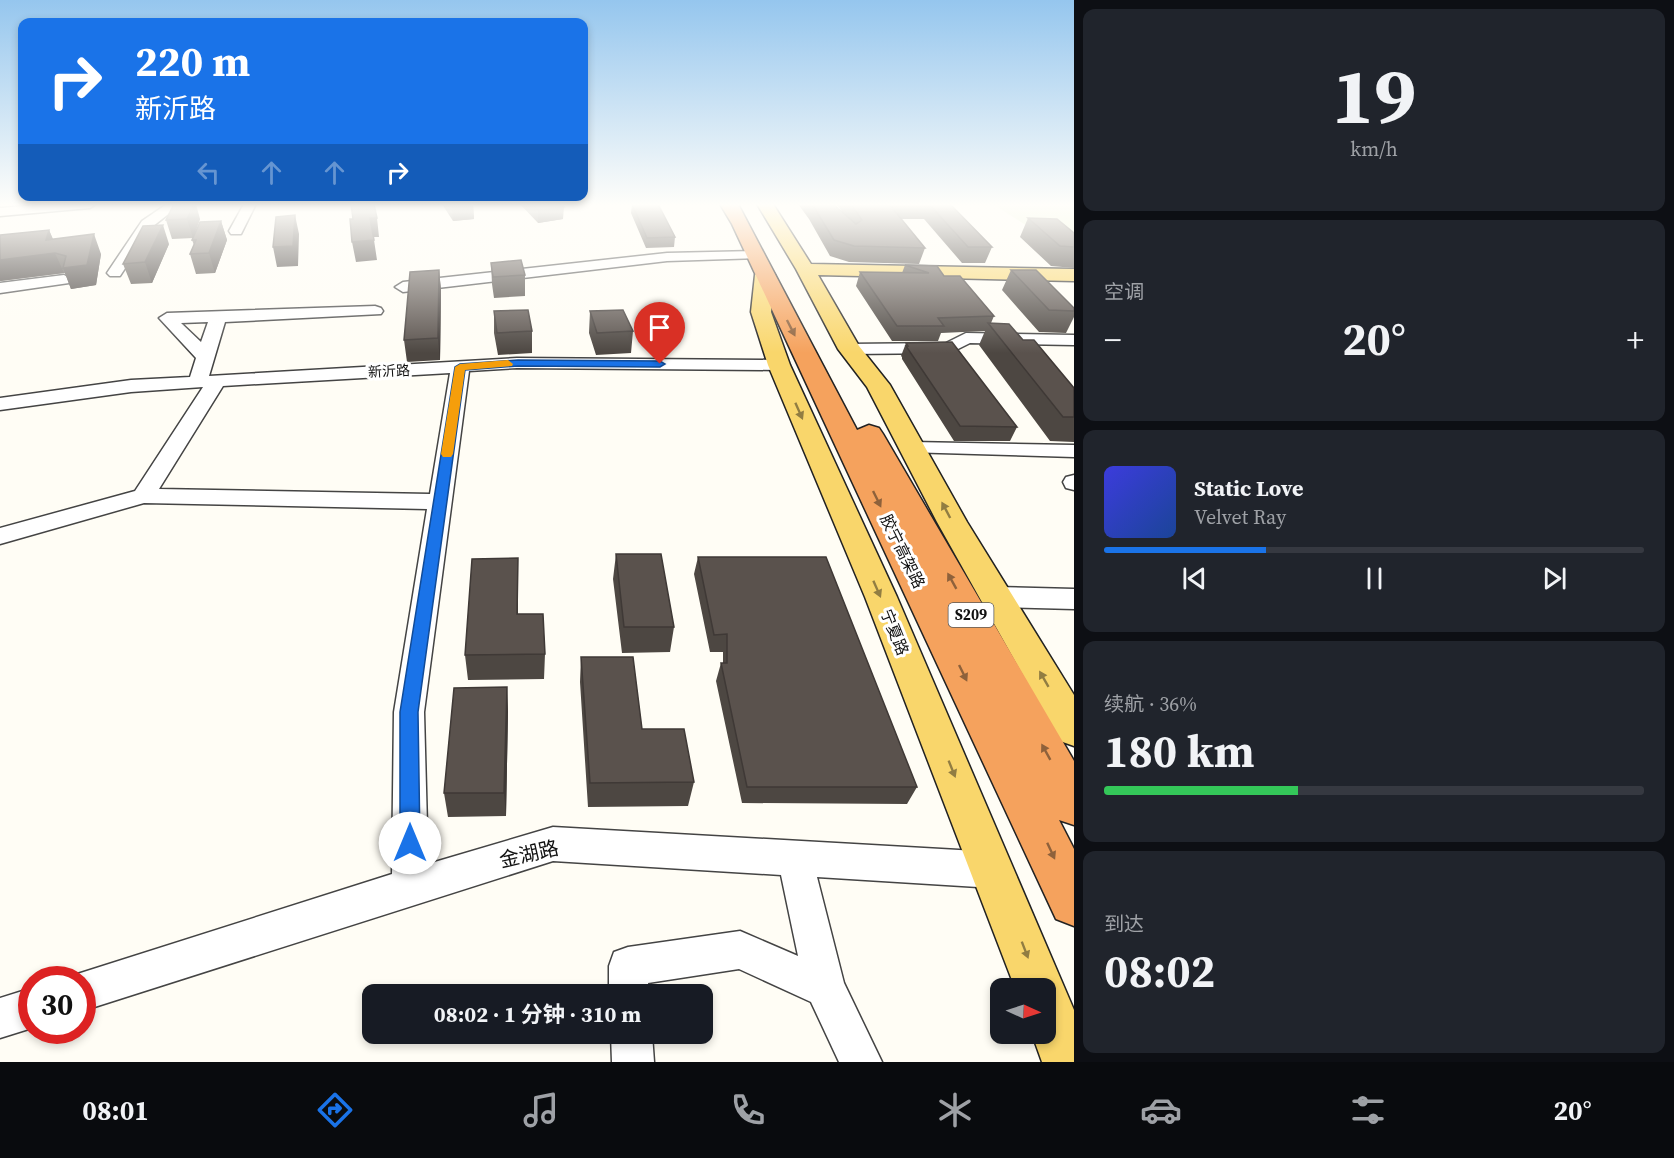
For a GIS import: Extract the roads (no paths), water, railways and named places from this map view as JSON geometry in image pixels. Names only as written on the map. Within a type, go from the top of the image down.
[{"type":"highway","name":"胶宁高架路","points":[[754,254],[1074,901]]},
{"type":"highway","name":"胶宁高架路","points":[[775,254],[900,492],[920,522],[1074,804]]},
{"type":"highway","points":[[879,428],[910,486],[920,522]]},
{"type":"main road","points":[[795,254],[849,349],[879,428]]},
{"type":"main road","name":"宁夏路","points":[[760,265],[761,312],[779,365],[881,597],[1036,978]]},
{"type":"main road","points":[[805,269],[1074,275]]},
{"type":"main road","points":[[849,349],[878,385],[996,597],[1074,729]]},
{"type":"main road","points":[[1056,1030],[1068,1062]]},
{"type":"street","points":[[115,273],[128,254]]},
{"type":"street","points":[[403,287],[667,257],[760,265]]},
{"type":"street","points":[[2,291],[14,267]]},
{"type":"street","points":[[2,291],[64,280]]},
{"type":"street","points":[[206,357],[166,318],[375,311]]},
{"type":"street","points":[[143,496],[208,381],[206,357],[218,317]]},
{"type":"street","points":[[849,349],[950,348],[966,338],[1074,339]]},
{"type":"street","name":"新沂路","points":[[0,404],[131,386],[518,363],[779,365]]},
{"type":"street","points":[[410,887],[409,712],[460,367]]},
{"type":"street","points":[[912,448],[1074,451]]},
{"type":"street","points":[[0,536],[143,496],[440,502]]},
{"type":"street","points":[[996,597],[1074,599]]},
{"type":"street","name":"金湖路","points":[[96,988],[410,887],[554,844],[994,870]]},
{"type":"street","points":[[795,859],[825,988],[861,1062]]},
{"type":"street","points":[[629,984],[628,966],[740,950],[825,988]]},
{"type":"street","points":[[0,1018],[18,1012]]},
{"type":"street","points":[[632,1044],[633,1062]]}]
